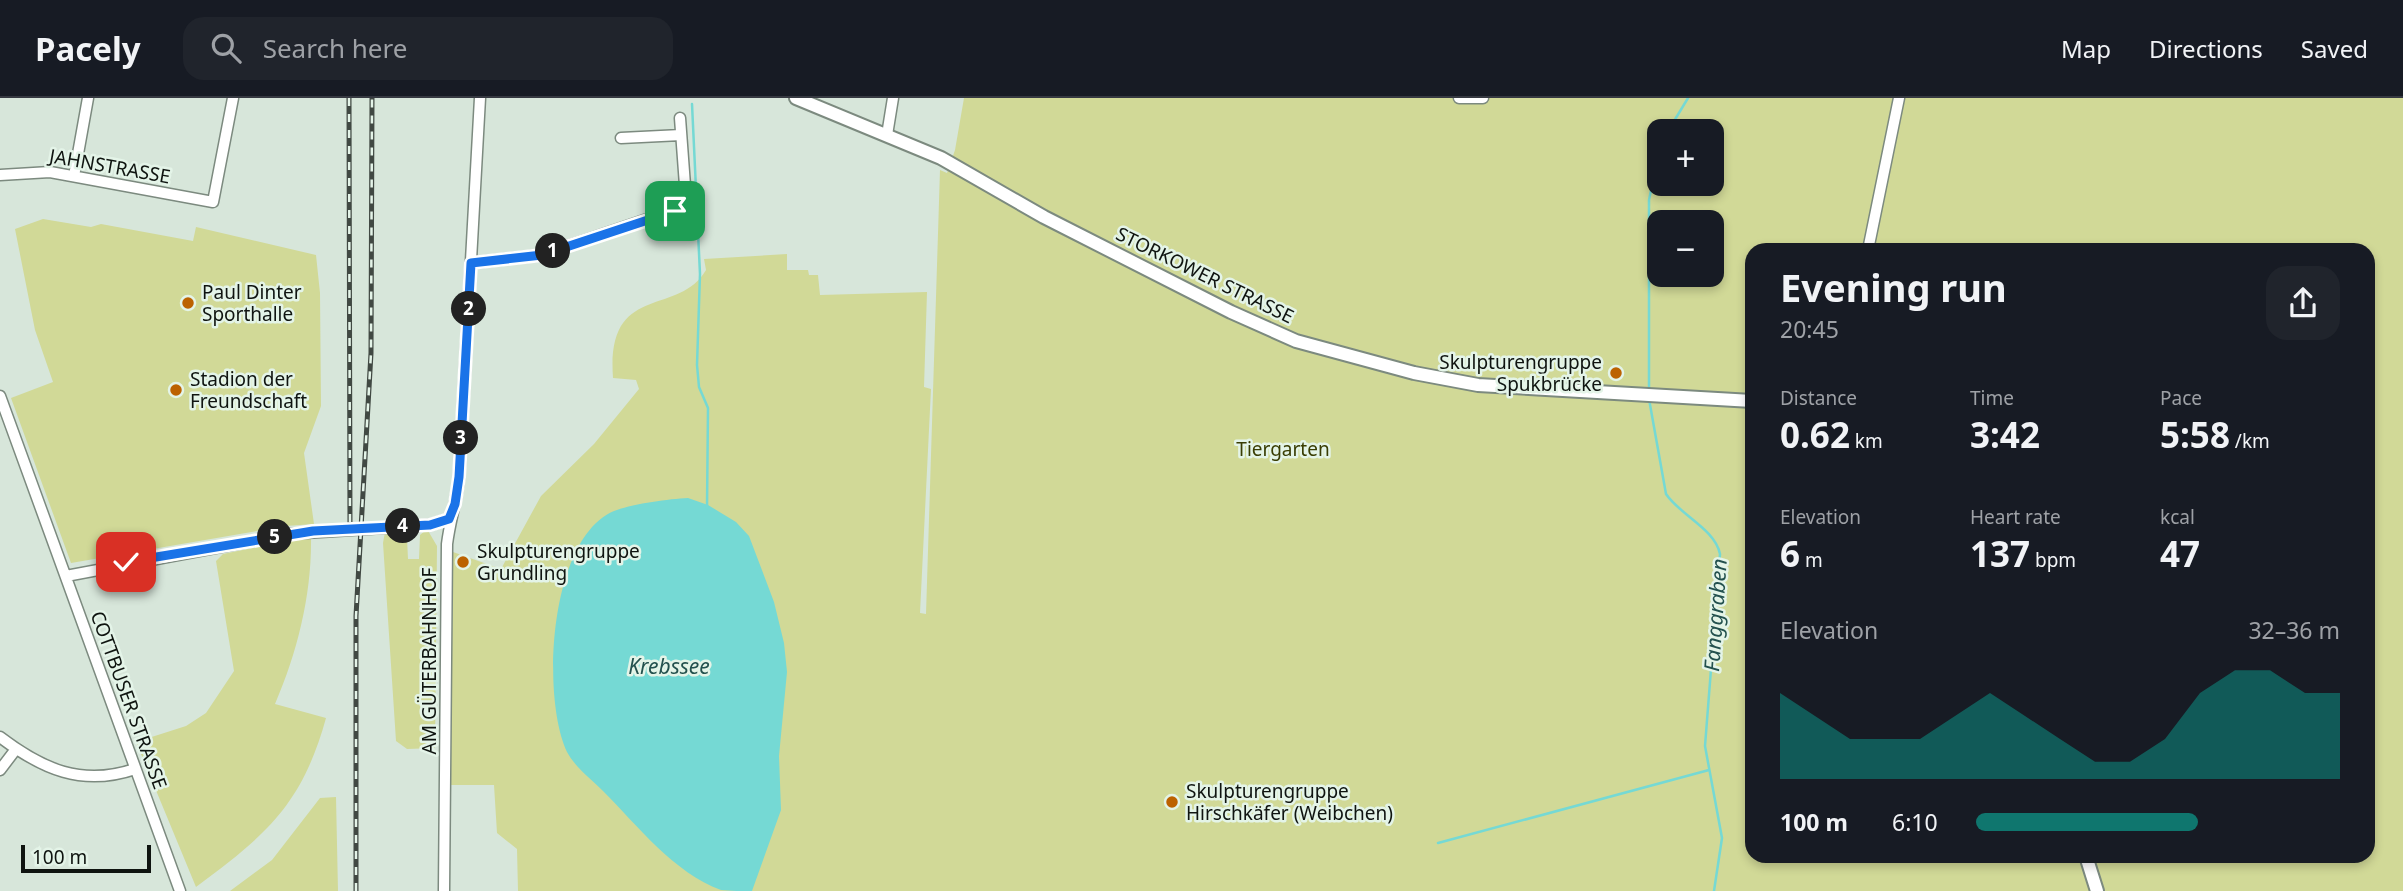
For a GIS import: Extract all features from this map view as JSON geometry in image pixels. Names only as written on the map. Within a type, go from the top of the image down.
[{"type":"main road","name":"STORKOWER STRASSE","points":[[796,98],[941,158],[1121,257],[1296,341],[1414,373],[1478,385],[1745,401]]},
{"type":"main road","points":[[2089,863],[2097,891]]},
{"type":"street","points":[[74,176],[88,98]]},
{"type":"street","name":"JAHNSTRASSE","points":[[0,175],[34,171],[74,176],[213,202],[233,98]]},
{"type":"street","name":"AM GÜTERBAHNHOF","points":[[444,891],[449,519],[455,504],[459,477],[480,98]]},
{"type":"street","points":[[887,135],[893,98]]},
{"type":"street","points":[[1459,98],[1483,98]]},
{"type":"street","points":[[1869,243],[1899,98]]},
{"type":"street","points":[[471,263],[542,255],[683,207],[686,199],[680,118]]},
{"type":"street","points":[[621,138],[681,135]]},
{"type":"street","name":"COTTBUSER STRASSE","points":[[0,396],[180,891]]},
{"type":"street","points":[[66,576],[290,534],[430,525],[449,519]]},
{"type":"street","points":[[0,737],[44,766],[74,776],[100,777],[135,769]]},
{"type":"street","points":[[0,770],[16,749]]},
{"type":"green space","name":"Tiergarten","points":[[964,98],[2403,98],[2403,891],[518,891],[517,849],[497,833],[494,785],[450,785],[453,552],[501,569],[541,496],[594,444],[639,389],[636,380],[613,378],[614,347],[621,327],[632,314],[694,284],[706,270],[704,259],[787,254],[787,270],[808,270],[809,275],[818,275],[820,295],[927,292],[924,387],[931,389],[920,613],[926,614],[940,170],[947,173],[955,150]]},
{"type":"green space","name":"Stadion der Freundschaft","points":[[43,219],[91,227],[101,224],[193,241],[196,227],[316,255],[320,293],[321,406],[304,453],[314,524],[286,526],[71,563],[11,398],[53,382],[35,330],[15,229]]},
{"type":"green space","points":[[427,529],[437,546],[435,748],[407,749],[396,741],[383,543],[385,532],[403,533],[407,538],[408,559],[419,559],[420,535]]},
{"type":"green space","points":[[311,536],[309,579],[302,622],[275,704],[326,718],[305,774],[278,816],[262,834],[196,887],[136,742],[186,726],[206,713],[234,671],[216,561],[223,554]]},
{"type":"green space","points":[[336,797],[338,891],[230,891],[272,860],[320,798]]},
{"type":"water","name":"Krebssee","points":[[688,498],[708,505],[736,522],[749,536],[774,602],[784,643],[787,672],[779,756],[781,810],[752,891],[721,890],[672,860],[574,763],[567,752],[559,727],[554,695],[556,621],[564,585],[576,552],[592,527],[614,511],[650,502]]},
{"type":"waterway","name":"Fanggraben","points":[[1675,119],[1688,98]]},
{"type":"waterway","points":[[692,104],[700,274],[697,365],[699,387],[708,408],[707,508]]},
{"type":"waterway","name":"Fanggraben","points":[[1649,389],[1650,196]]},
{"type":"waterway","name":"Fanggraben","points":[[1649,399],[1666,494],[1711,537],[1720,554],[1705,746],[1722,838],[1714,891]]},
{"type":"waterway","points":[[1438,843],[1709,770]]},
{"type":"railway","points":[[349,98],[350,531]]},
{"type":"railway","points":[[356,891],[356,616],[371,353],[372,98]]},
{"type":"place","name":"Paul Dinter Sporthalle","points":[[188,303]]},
{"type":"place","name":"Skulpturengruppe Spukbrücke","points":[[1616,373]]},
{"type":"place","name":"Stadion der Freundschaft","points":[[176,390]]},
{"type":"place","name":"Skulpturengruppe Grundling","points":[[463,562]]},
{"type":"place","name":"Skulpturengruppe Hirschkäfer (Weibchen)","points":[[1172,802]]},
{"type":"route","points":[[126,562],[290,534],[430,525],[449,519],[455,504],[459,477],[471,263],[542,255],[675,211]]}]
